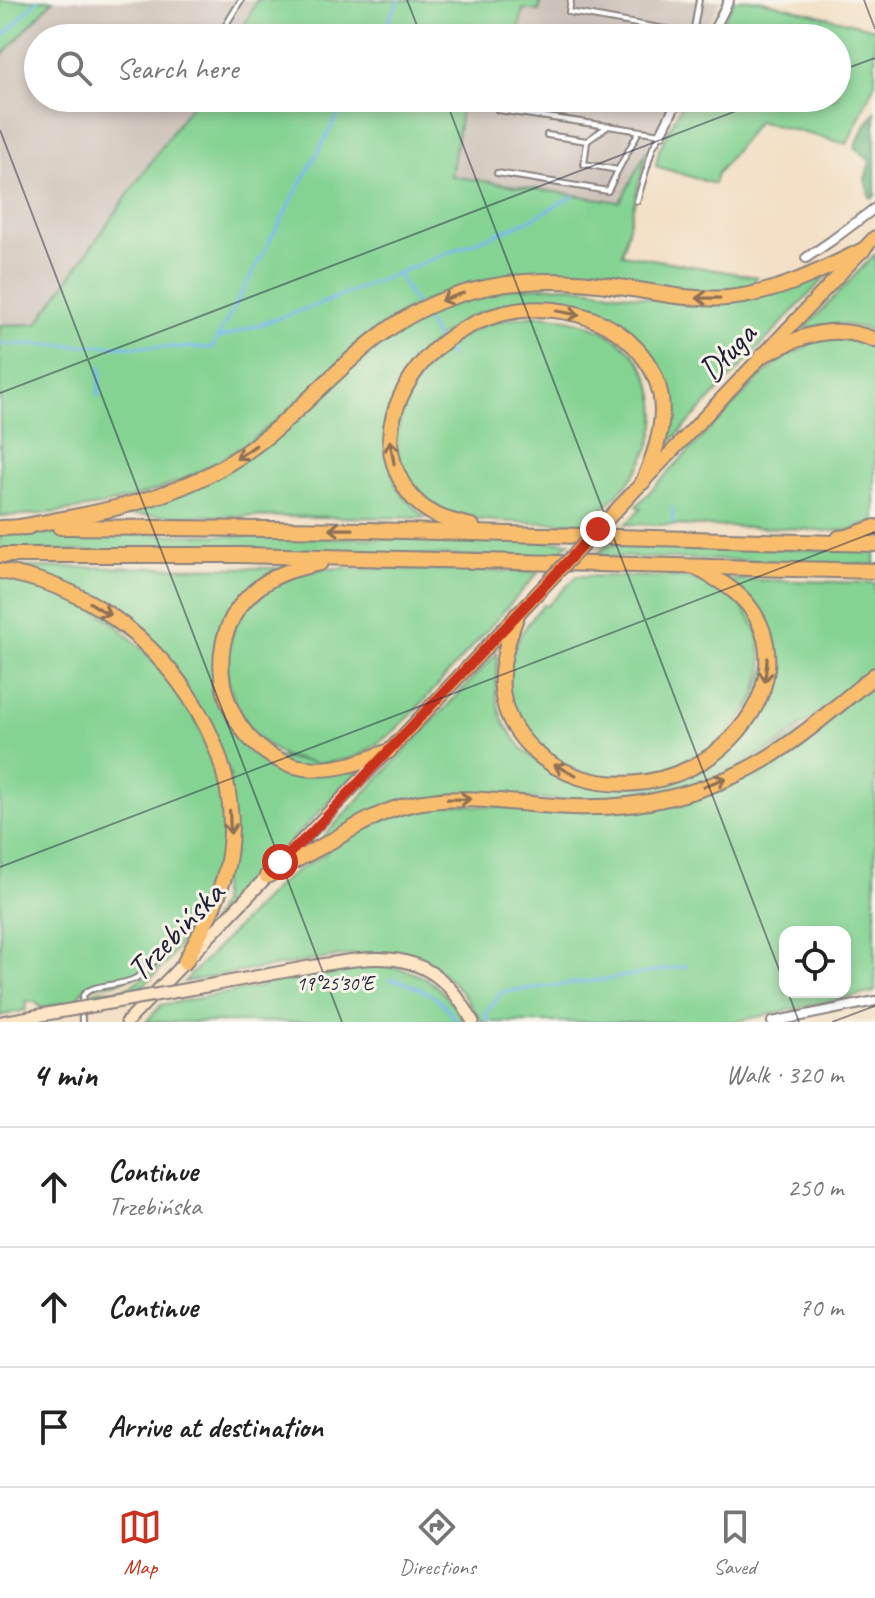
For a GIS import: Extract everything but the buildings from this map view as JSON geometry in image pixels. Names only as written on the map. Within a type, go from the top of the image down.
[{"type":"highway","points":[[19,527],[133,505],[182,488],[218,470],[264,439],[375,338],[413,313],[454,296],[513,282],[555,280],[695,298],[744,296],[795,281],[863,250]]},
{"type":"highway","points":[[503,533],[444,519],[424,508],[400,479],[389,441],[399,401],[423,362],[459,331],[492,316],[504,312],[547,310],[588,317],[623,336],[641,354],[657,382],[663,412],[659,440],[643,482]]},
{"type":"highway","points":[[763,355],[812,333],[855,333],[875,340]]},
{"type":"highway","points":[[0,528],[192,527],[875,544]]},
{"type":"highway","points":[[807,542],[847,537],[875,527]]},
{"type":"highway","points":[[0,555],[349,557],[875,571]]},
{"type":"highway","points":[[349,557],[288,570],[267,581],[249,596],[235,614],[225,636],[221,659],[222,683],[230,709],[242,728],[253,742],[281,760],[307,768],[330,768],[351,765],[389,751]]},
{"type":"highway","points":[[517,615],[505,646],[502,692],[510,719],[526,743],[549,763],[591,780],[630,784],[666,778],[698,764],[727,743],[753,710],[766,676],[767,648],[758,619],[734,591],[693,566]]},
{"type":"highway","points":[[0,571],[29,577],[72,593],[124,625],[168,667],[194,704],[209,733],[227,789],[231,825],[229,852],[221,887],[185,962]]},
{"type":"highway","points":[[267,876],[367,821],[419,803],[471,799],[567,807],[611,807],[657,800],[698,789],[739,773],[782,748],[875,675]]},
{"type":"main road","name":"Długa","points":[[530,601],[875,237]]},
{"type":"main road","name":"Trzebińska","points":[[127,1022],[530,601]]},
{"type":"main road","points":[[2,1022],[355,959],[386,958],[408,963],[437,977],[459,999],[473,1022]]},
{"type":"street","points":[[717,24],[729,0]]},
{"type":"street","points":[[661,134],[672,112]]},
{"type":"street","points":[[806,258],[875,208]]},
{"type":"street","points":[[772,1022],[875,1001]]},
{"type":"lane","points":[[226,24],[241,0]]},
{"type":"lane","points":[[571,0],[569,12],[637,24]]},
{"type":"lane","points":[[695,24],[699,0]]},
{"type":"lane","points":[[512,112],[661,134],[653,147],[637,201]]},
{"type":"lane","points":[[547,135],[587,141],[608,126]]},
{"type":"lane","points":[[497,173],[608,191],[639,131]]},
{"type":"lane","points":[[587,141],[584,164],[618,170]]},
{"type":"lane","points":[[82,1022],[82,1000],[86,992],[137,978],[167,946]]},
{"type":"shaded area","points":[[53,0],[257,0],[245,24],[31,24]]},
{"type":"shaded area","points":[[524,0],[721,0],[709,24],[520,24]]},
{"type":"shaded area","points":[[24,32],[24,112],[186,112],[37,324],[0,325],[0,58]]},
{"type":"shaded area","points":[[461,112],[666,112],[621,202],[451,176]]},
{"type":"green space","points":[[0,0],[53,0],[31,24],[24,24],[24,32],[0,58]]},
{"type":"green space","points":[[257,0],[541,0],[539,11],[523,9],[520,24],[245,24]]},
{"type":"green space","points":[[734,0],[759,0],[875,29],[875,83],[847,144],[758,121],[717,174],[714,184],[656,166],[659,150],[678,112],[851,112],[851,24],[722,24]]},
{"type":"green space","points":[[186,112],[461,112],[451,176],[620,202],[647,150],[622,254],[757,277],[747,291],[689,292],[593,278],[545,275],[498,279],[447,292],[420,303],[376,331],[279,418],[216,463],[183,479],[114,503],[77,510],[0,516],[0,325],[37,324]]},
{"type":"green space","points":[[875,112],[875,196],[870,198],[865,180],[870,161],[855,147]]},
{"type":"green space","points":[[875,254],[875,332],[839,325],[803,330]]},
{"type":"green space","points":[[831,271],[663,450],[669,414],[667,391],[655,361],[637,338],[614,320],[587,309],[557,303],[526,303],[496,308],[468,318],[444,333],[425,352],[396,391],[394,481],[408,501],[427,518],[115,515],[191,490],[385,337],[443,305],[508,288],[572,286],[681,303]]},
{"type":"green space","points":[[539,315],[573,320],[605,332],[634,355],[645,370],[652,386],[655,422],[639,468],[589,523],[490,521],[438,509],[422,496],[405,473],[398,450],[399,426],[406,402],[418,379],[454,342],[490,324]]},
{"type":"green space","points":[[827,338],[860,341],[875,347],[875,521],[853,530],[827,531],[626,524],[641,508],[636,506],[757,380],[785,357],[806,347],[807,342]]},
{"type":"green space","points":[[0,534],[570,542],[555,557],[0,550]]},
{"type":"green space","points":[[607,544],[875,551],[875,565],[597,556]]},
{"type":"green space","points":[[21,567],[279,568],[217,642],[216,678],[264,756],[362,768],[208,927],[220,904],[230,775],[155,646]]},
{"type":"green space","points":[[309,570],[539,572],[392,733],[354,758],[318,764],[283,756],[256,737],[236,707],[227,677],[228,644],[241,614],[266,588]]},
{"type":"green space","points":[[0,576],[44,588],[88,606],[138,645],[180,695],[197,724],[211,753],[225,817],[223,860],[203,915],[200,914],[167,962],[139,990],[85,1000],[93,992],[119,990],[132,985],[151,970],[171,946],[163,944],[138,974],[120,982],[85,988],[77,1002],[40,1008],[36,1002],[25,1001],[26,1010],[0,1016]]},
{"type":"green space","points":[[577,576],[699,580],[719,588],[740,604],[758,633],[763,667],[755,695],[739,722],[712,749],[689,763],[642,778],[609,778],[576,771],[537,748],[515,717],[507,691],[510,647],[514,648],[538,610],[543,605],[547,606]]},
{"type":"green space","points":[[724,579],[875,583],[875,669],[781,742],[729,772],[682,789],[608,802],[451,795],[322,840],[498,652],[496,693],[504,723],[523,750],[544,766],[647,787],[739,737],[772,654]]},
{"type":"green space","points":[[875,683],[875,992],[851,997],[851,926],[779,926],[779,998],[847,998],[733,1022],[482,1022],[460,990],[443,974],[419,961],[392,954],[352,954],[184,982],[278,885],[326,853],[325,850],[399,812],[451,804],[545,810],[713,790]]},
{"type":"green space","points":[[370,965],[401,969],[426,979],[446,996],[464,1022],[146,1022],[161,1005],[261,987],[261,983]]},
{"type":"waterway","points":[[0,40],[37,0]]},
{"type":"waterway","points":[[386,24],[399,0]]},
{"type":"waterway","points":[[0,344],[212,348],[339,112]]},
{"type":"waterway","points":[[217,339],[320,304],[528,221],[573,196]]},
{"type":"waterway","points":[[398,273],[416,304]]},
{"type":"waterway","points":[[423,316],[437,339]]},
{"type":"waterway","points":[[445,349],[451,357]]},
{"type":"waterway","points":[[98,396],[101,366]]},
{"type":"waterway","points":[[673,508],[673,522]]},
{"type":"waterway","points":[[489,1022],[485,1015],[502,992],[687,966]]},
{"type":"waterway","points":[[389,979],[428,993],[444,1005],[457,1022]]},
{"type":"route","points":[[280,862],[598,529]]}]
